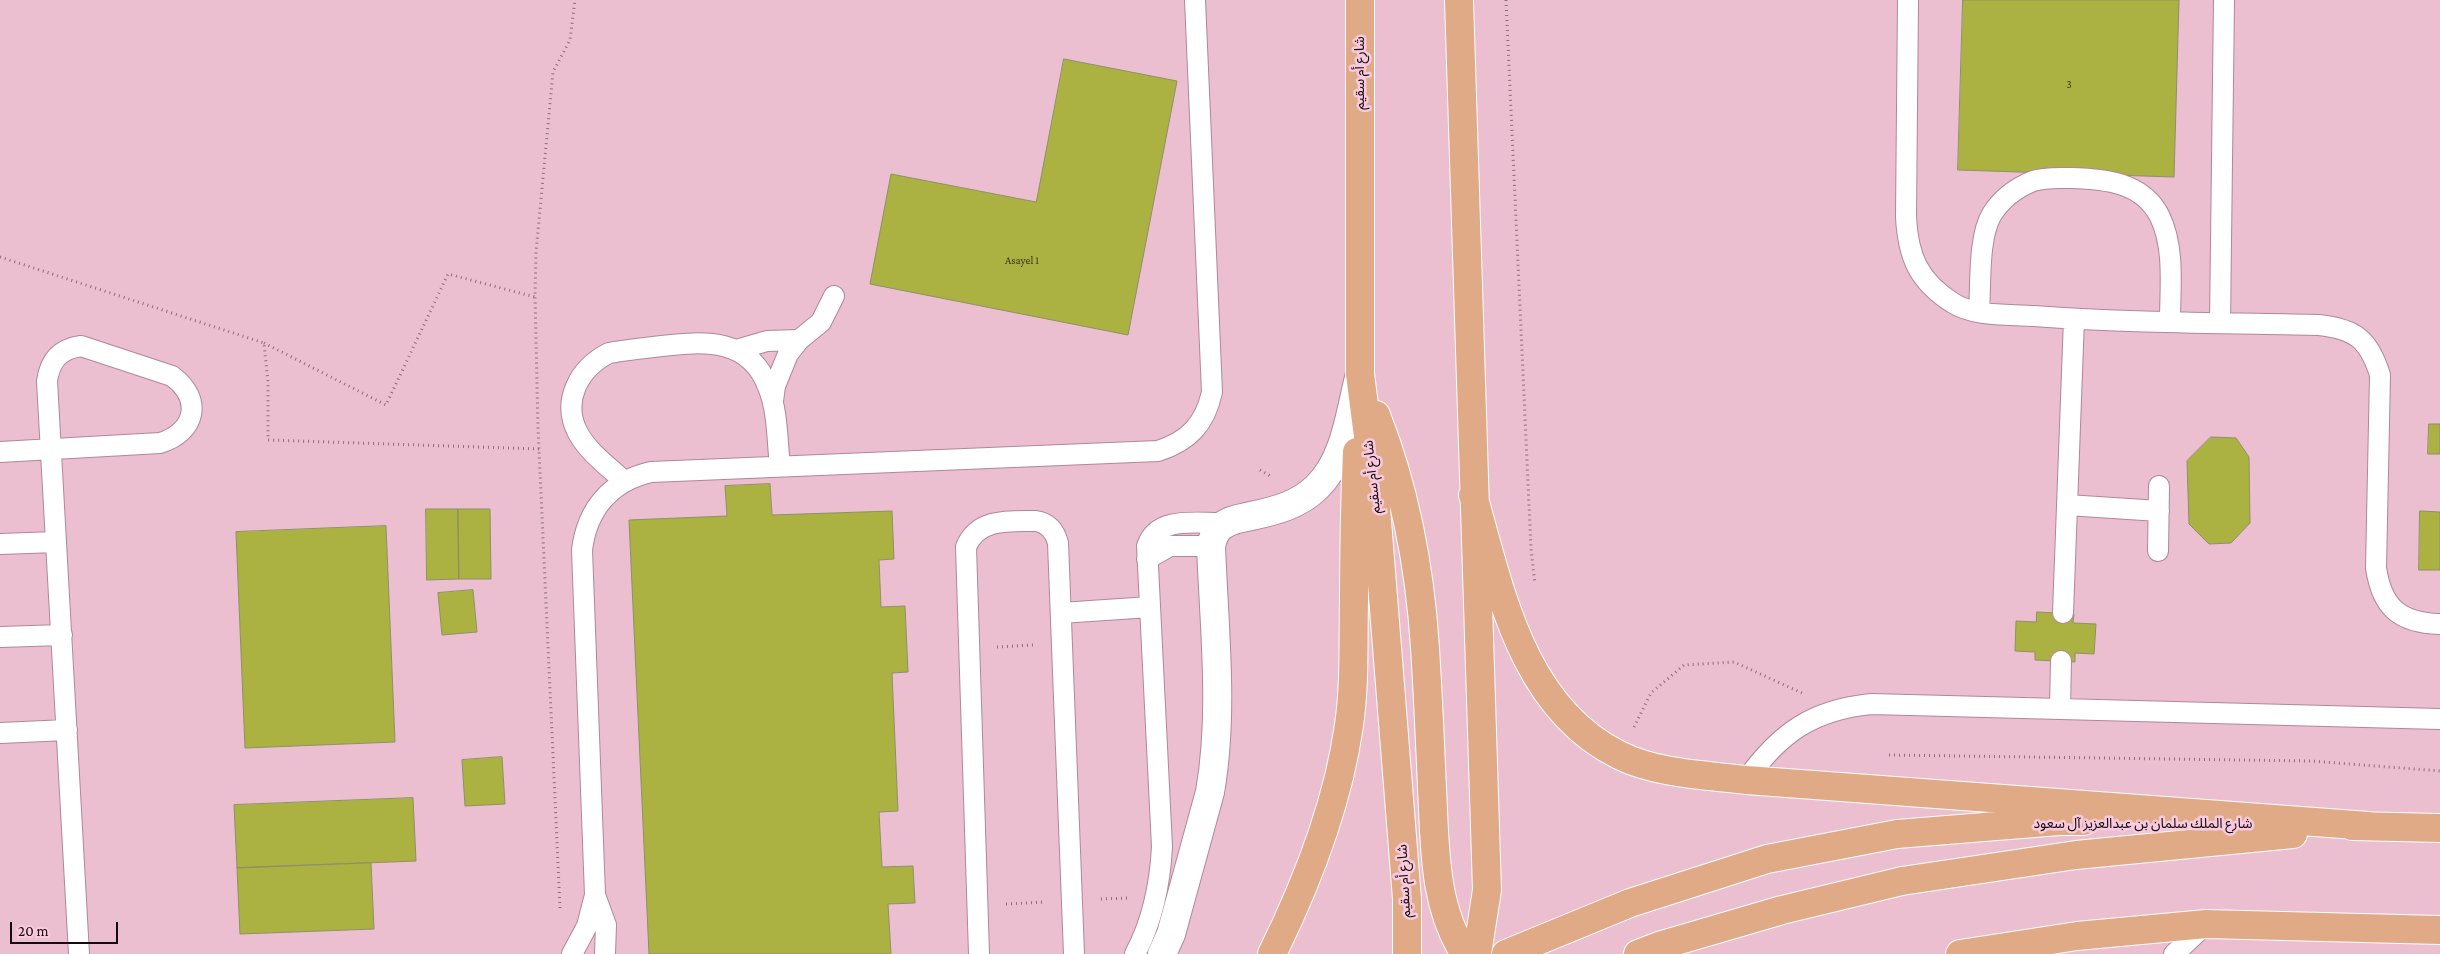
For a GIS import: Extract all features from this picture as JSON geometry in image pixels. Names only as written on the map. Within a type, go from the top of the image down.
[{"type":"main road","name":"شارع أم سقيم","points":[[1360,0],[1360,374],[1375,500],[1407,899],[1407,954]]},
{"type":"main road","points":[[1459,0],[1473,495],[1487,890],[1477,954]]},
{"type":"main road","points":[[1272,954],[1307,874],[1340,774],[1349,725],[1353,675],[1354,526],[1360,374]]},
{"type":"main road","points":[[1360,374],[1394,465],[1412,534],[1425,646],[1436,855],[1441,894],[1446,913],[1465,954]]},
{"type":"main road","points":[[1473,495],[1512,630],[1548,695],[1567,718],[1587,736],[1619,755],[1636,762],[1669,770],[1746,780],[2369,826]]},
{"type":"main road","name":"شارع الملك سلمان بن عبدالعزيز آل سعود","points":[[1506,954],[1630,903],[1767,858],[1897,834],[2059,821],[2440,828]]},
{"type":"main road","points":[[1638,954],[1659,946],[1782,910],[1902,881],[2076,855],[2369,826]]},
{"type":"main road","points":[[1960,954],[2076,936],[2206,924],[2440,930]]},
{"type":"street","points":[[1162,954],[1171,934],[1214,771],[1217,726],[1218,534],[1291,504],[1317,487],[1335,463],[1341,449],[1360,374]]},
{"type":"lane","points":[[572,954],[587,926],[595,896],[582,550],[584,533],[599,503],[624,481],[651,472],[1151,452],[1174,446],[1198,427],[1208,410],[1212,392],[1195,0]]},
{"type":"lane","points":[[1908,0],[1906,218],[1908,244],[1917,268],[1933,289],[1954,304],[1979,312],[2170,322],[2341,327],[2360,337],[2374,355],[2380,375],[2376,568],[2379,588],[2390,606],[2407,619],[2427,624],[2440,624]]},
{"type":"lane","points":[[2220,323],[2224,0]]},
{"type":"lane","points":[[1979,312],[1984,232],[1992,215],[2003,200],[2017,188],[2035,180],[2054,178],[2096,179],[2115,181],[2132,188],[2147,200],[2159,214],[2166,232],[2169,250],[2170,322]]},
{"type":"lane","points":[[773,403],[780,369],[788,354],[799,340],[821,322],[834,296]]},
{"type":"lane","points":[[2063,613],[2074,318]]},
{"type":"lane","points":[[736,350],[767,341],[799,340]]},
{"type":"lane","points":[[624,481],[586,444],[578,433],[573,420],[571,406],[573,392],[578,380],[586,369],[596,360],[609,353],[622,350],[709,342],[736,350],[750,360],[761,372],[773,403],[780,466]]},
{"type":"lane","points":[[0,452],[51,449],[160,443],[172,439],[183,432],[190,420],[192,408],[186,390],[172,376],[81,346],[61,352],[51,365],[47,381],[51,449],[56,542],[62,635],[79,954]]},
{"type":"lane","points":[[2158,551],[2159,486]]},
{"type":"lane","points":[[2067,505],[2158,511]]},
{"type":"lane","points":[[979,954],[966,554],[968,541],[976,530],[988,524],[1036,520],[1048,526],[1058,543],[1074,954]]},
{"type":"lane","points":[[1135,954],[1150,919],[1161,871],[1162,847],[1147,546],[1150,537],[1164,525],[1218,534]]},
{"type":"lane","points":[[0,544],[56,542]]},
{"type":"lane","points":[[1061,613],[1150,607]]},
{"type":"lane","points":[[0,637],[62,635]]},
{"type":"lane","points":[[2060,709],[2061,661]]},
{"type":"lane","points":[[1746,780],[1765,754],[1786,735],[1811,720],[1837,709],[1871,704],[2440,719]]},
{"type":"lane","points":[[0,733],[66,730]]},
{"type":"lane","points":[[595,896],[606,925],[605,954]]},
{"type":"lane","points":[[2174,954],[2206,924]]},
{"type":"path","points":[[560,911],[535,297],[537,242],[553,72],[570,40],[575,0]]},
{"type":"path","points":[[1506,0],[1531,548],[1536,592]]},
{"type":"path","points":[[0,257],[264,343],[386,405],[448,274],[535,297]]},
{"type":"path","points":[[264,343],[268,382],[268,440],[540,449]]},
{"type":"path","points":[[1633,728],[1651,693],[1684,665],[1734,662],[1837,709]]},
{"type":"path","points":[[1627,723],[1633,728],[1642,731]]},
{"type":"path","points":[[1884,755],[2311,761],[2440,771]]},
{"type":"building","points":[[1963,0],[2179,0],[2174,177],[1958,170]]},
{"type":"building","points":[[1064,59],[1177,81],[1128,335],[870,284],[891,174],[1036,202]]},
{"type":"building","points":[[2429,424],[2440,424],[2440,454],[2428,454]]},
{"type":"building","points":[[2211,437],[2236,438],[2249,457],[2250,523],[2231,543],[2209,544],[2189,524],[2187,461]]},
{"type":"building","points":[[770,484],[772,515],[892,511],[894,559],[879,560],[881,607],[905,606],[908,672],[892,673],[898,811],[879,812],[882,867],[913,866],[915,903],[888,904],[891,954],[649,954],[629,520],[727,516],[725,486]]},
{"type":"building","points":[[426,509],[458,509],[459,579],[427,580]]},
{"type":"building","points":[[458,509],[490,509],[491,579],[459,579]]},
{"type":"building","points":[[2420,511],[2440,512],[2440,570],[2419,570]]},
{"type":"building","points":[[386,526],[395,742],[245,748],[236,532]]},
{"type":"building","points":[[473,590],[477,632],[442,635],[438,593]]},
{"type":"building","points":[[2037,612],[2074,614],[2073,623],[2096,624],[2094,654],[2075,653],[2075,662],[2035,660],[2035,652],[2015,651],[2016,621],[2036,622]]},
{"type":"building","points":[[502,757],[505,804],[465,806],[462,760]]},
{"type":"building","points":[[413,798],[416,861],[237,868],[234,805]]},
{"type":"building","points":[[371,863],[374,929],[240,934],[237,868]]}]
